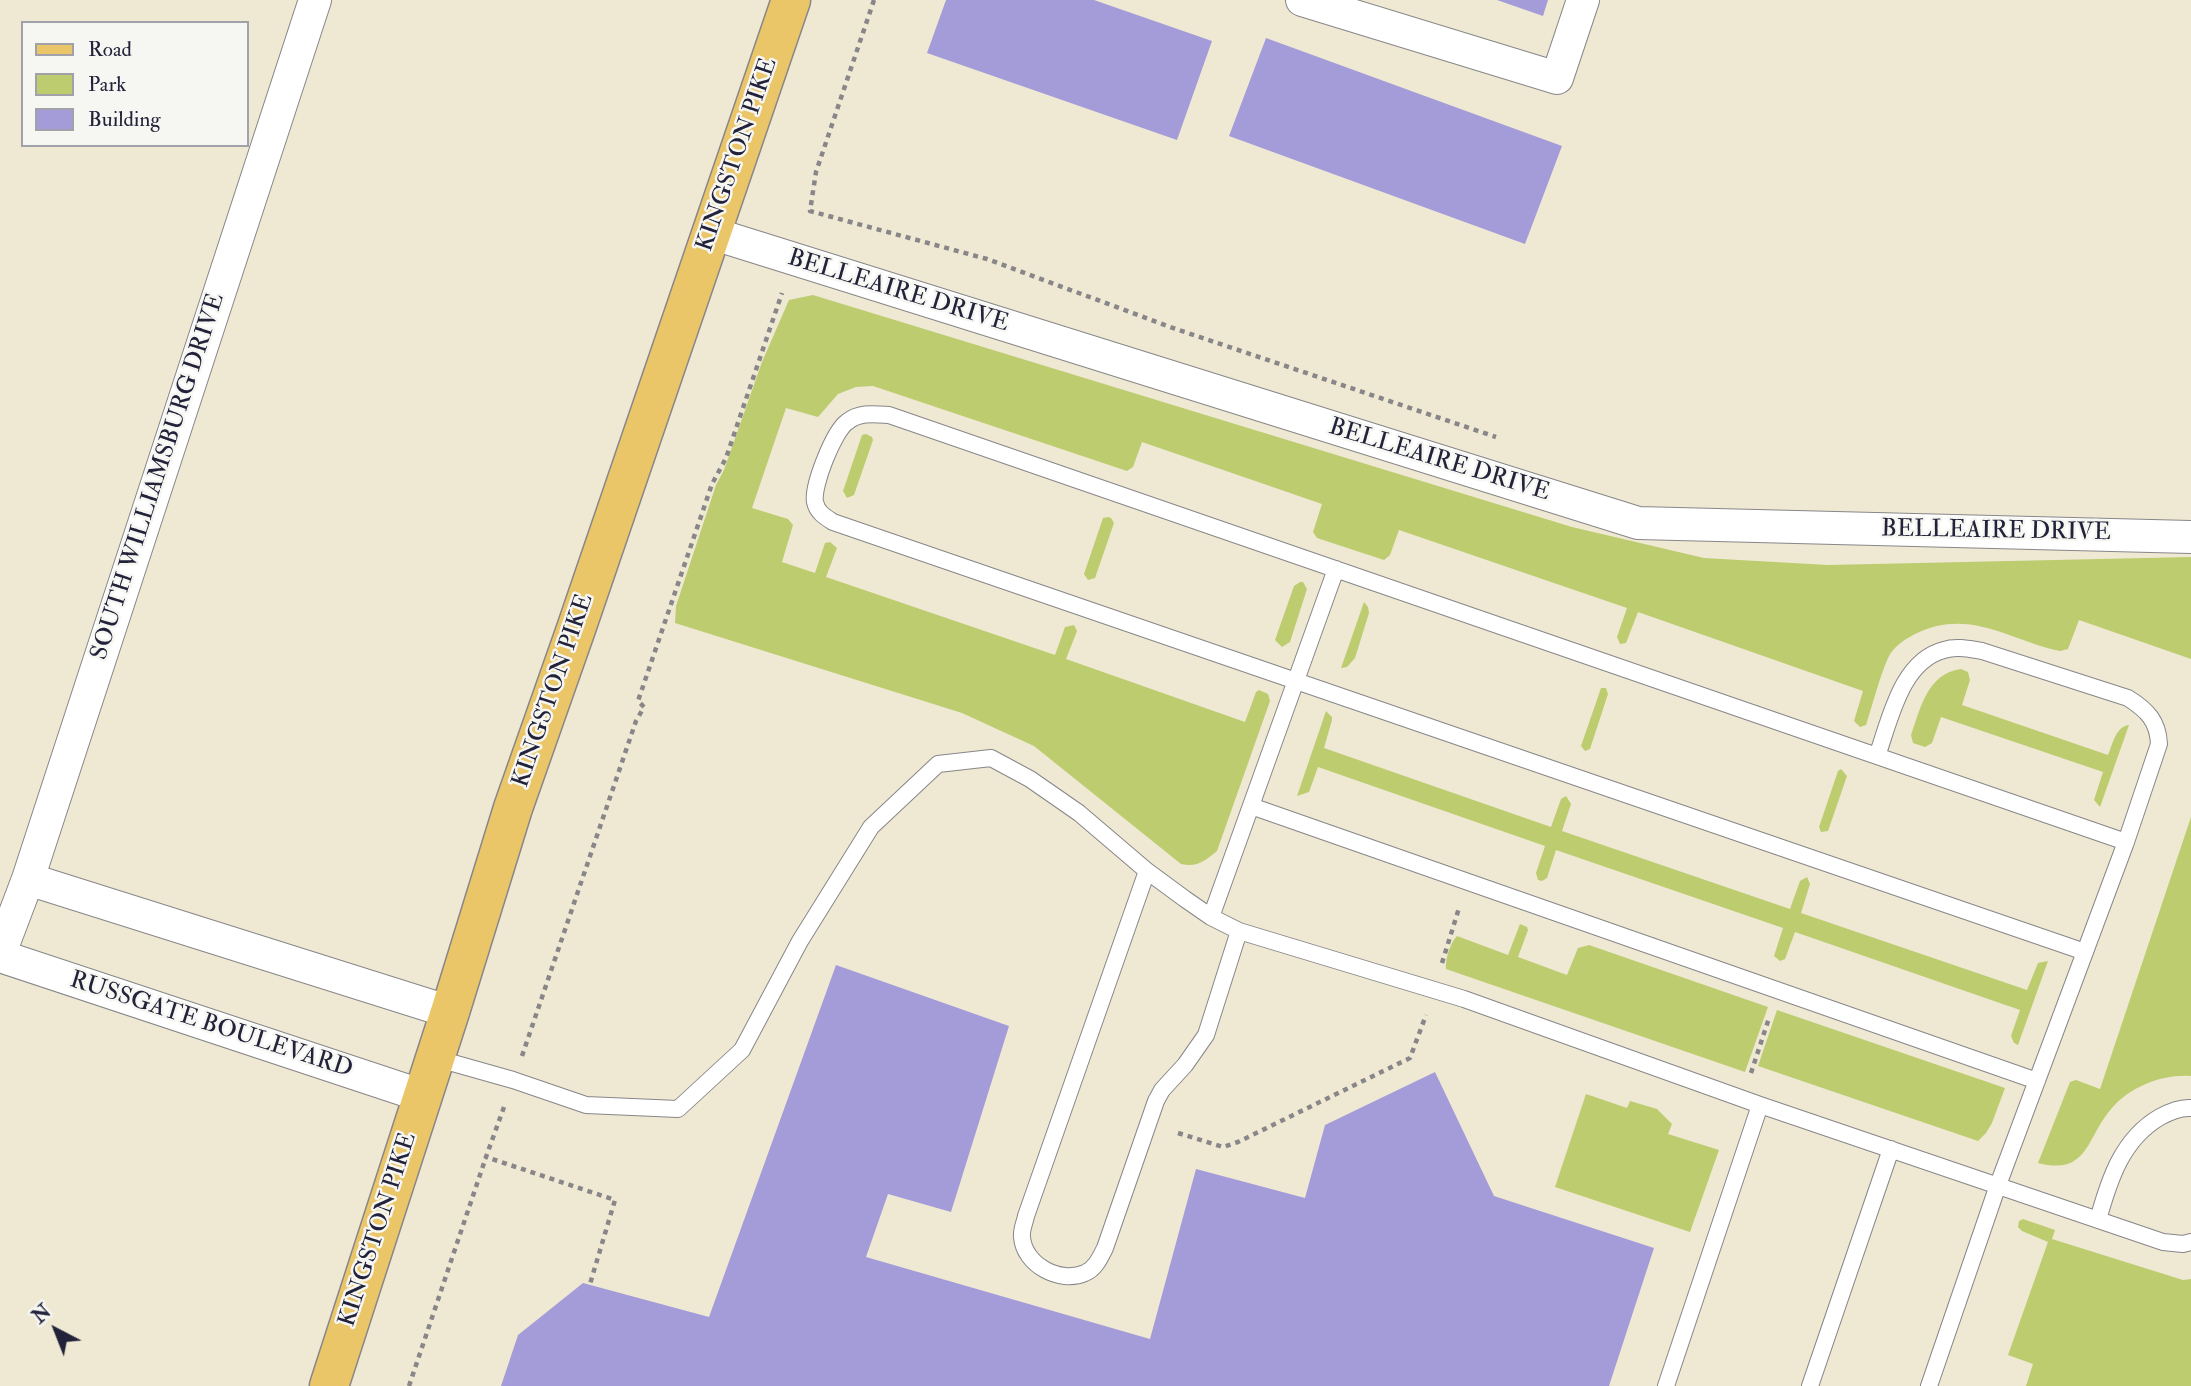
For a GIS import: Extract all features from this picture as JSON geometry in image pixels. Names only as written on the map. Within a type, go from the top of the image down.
[{"type":"main road","name":"KINGSTON PIKE","points":[[329,1386],[513,808],[791,0]]},
{"type":"street","name":"SOUTH WILLIAMSBURG DRIVE","points":[[0,954],[28,879],[315,0]]},
{"type":"street","points":[[1302,0],[1557,78],[1583,0]]},
{"type":"street","name":"BELLEAIRE DRIVE","points":[[711,233],[1638,523],[2191,537]]},
{"type":"street","points":[[28,879],[450,1012]]},
{"type":"street","name":"RUSSGATE BOULEVARD","points":[[0,954],[423,1096]]},
{"type":"lane","points":[[2085,952],[833,522],[821,514],[815,503],[815,489],[836,432],[847,421],[860,415],[889,415],[2126,842]]},
{"type":"lane","points":[[1211,917],[1336,569]]},
{"type":"lane","points":[[1877,756],[1909,676],[1922,662],[1942,650],[1959,648],[1982,651],[2128,698],[2143,708],[2158,729],[2159,744],[2126,842],[1998,1185],[1929,1386]]},
{"type":"lane","points":[[435,1058],[513,1080],[586,1105],[678,1109],[742,1050],[800,941],[871,827],[938,764],[991,758],[1030,779],[1079,813],[1147,871],[1211,917],[1239,931],[1433,989],[1759,1105],[2098,1220],[2163,1241],[2183,1244],[2191,1242]]},
{"type":"lane","points":[[1251,806],[2037,1081]]},
{"type":"lane","points":[[1147,871],[1026,1216],[1021,1235],[1025,1250],[1032,1261],[1042,1268],[1074,1277],[1087,1273],[1098,1262],[1156,1101],[1206,1035],[1239,931]]},
{"type":"lane","points":[[1666,1386],[1759,1105]]},
{"type":"lane","points":[[2098,1220],[2109,1182],[2133,1140],[2148,1124],[2168,1112],[2191,1108]]},
{"type":"lane","points":[[1810,1386],[1891,1149]]},
{"type":"path","points":[[409,1386],[636,721],[644,707],[638,701],[712,484],[726,458],[794,259],[810,211],[816,172],[874,0]]},
{"type":"path","points":[[810,211],[987,259],[1173,328],[1497,438]]},
{"type":"path","points":[[1178,1133],[1223,1147],[1410,1058],[1466,881]]},
{"type":"path","points":[[1752,1069],[1770,1015]]},
{"type":"path","points":[[486,1157],[615,1200],[590,1284]]},
{"type":"green space","points":[[813,295],[1572,527],[1704,558],[1828,565],[2191,557],[2191,659],[2079,620],[2068,649],[2060,651],[1989,628],[1953,624],[1935,627],[1911,636],[1893,650],[1882,674],[1866,725],[1860,727],[1854,721],[1863,691],[1638,612],[1626,643],[1620,644],[1617,637],[1627,608],[1399,530],[1390,555],[1384,560],[1317,538],[1313,532],[1322,504],[1142,442],[1133,467],[1127,471],[873,386],[856,387],[838,394],[818,417],[786,408],[752,508],[788,519],[793,525],[782,562],[815,573],[825,543],[830,542],[837,548],[826,577],[1055,655],[1065,627],[1074,625],[1077,631],[1066,659],[1245,722],[1256,692],[1259,690],[1268,694],[1270,701],[1217,851],[1197,864],[1181,864],[1034,746],[962,713],[675,623],[676,606],[716,485],[724,470],[762,362],[789,300]]},
{"type":"green space","points":[[866,434],[873,440],[854,495],[847,498],[843,491],[862,435]]},
{"type":"green space","points":[[1108,517],[1114,523],[1095,578],[1088,580],[1084,574],[1103,518]]},
{"type":"green space","points":[[1303,582],[1307,589],[1290,642],[1282,647],[1275,640],[1294,586]]},
{"type":"green space","points":[[1364,602],[1369,613],[1355,658],[1347,667],[1341,668]]},
{"type":"green space","points":[[1961,669],[1968,672],[1970,680],[1962,705],[2108,755],[2118,732],[2129,725],[2100,807],[2094,800],[2103,772],[1941,717],[1932,743],[1925,747],[1913,743],[1911,735],[1927,693],[1940,677]]},
{"type":"green space","points":[[1601,688],[1606,688],[1608,694],[1590,749],[1585,751],[1581,746]]},
{"type":"green space","points":[[1326,711],[1332,720],[1324,748],[1551,827],[1561,799],[1566,796],[1571,804],[1562,831],[1790,909],[1800,881],[1807,877],[1810,884],[1801,913],[2027,990],[2038,963],[2048,961],[2018,1045],[2011,1036],[2020,1010],[1795,932],[1785,959],[1780,961],[1774,956],[1783,928],[1556,850],[1547,878],[1538,880],[1536,873],[1545,846],[1318,767],[1309,792],[1297,796]]},
{"type":"green space","points":[[1841,769],[1847,776],[1828,831],[1821,832],[1819,827]]},
{"type":"green space","points":[[2191,817],[2191,1076],[2159,1079],[2128,1093],[2103,1119],[2077,1159],[2055,1166],[2038,1163],[2070,1082],[2076,1080],[2100,1089]]},
{"type":"green space","points":[[1520,924],[1528,930],[1518,957],[1567,975],[1578,948],[1589,945],[1768,1007],[1745,1072],[1446,969],[1448,952],[1457,936],[1508,955]]},
{"type":"green space","points":[[1777,1010],[2005,1088],[1992,1123],[1978,1141],[1758,1066]]},
{"type":"green space","points":[[1586,1094],[1627,1108],[1630,1101],[1657,1109],[1672,1124],[1668,1134],[1719,1150],[1690,1232],[1555,1187]]},
{"type":"green space","points":[[2023,1219],[2055,1230],[2052,1239],[2183,1280],[2191,1279],[2191,1386],[2026,1386],[2033,1364],[2008,1355],[2048,1242],[2022,1231],[2018,1227],[2019,1221]]},
{"type":"building","points":[[946,0],[1094,0],[1212,41],[1177,140],[927,53]]},
{"type":"building","points":[[1497,0],[1548,0],[1543,16]]},
{"type":"building","points":[[1266,38],[1562,146],[1525,244],[1229,136]]},
{"type":"building","points":[[836,965],[1009,1026],[951,1212],[888,1194],[866,1257],[1150,1339],[1196,1169],[1305,1198],[1325,1125],[1435,1072],[1494,1196],[1654,1248],[1609,1386],[501,1386],[518,1335],[583,1283],[709,1317]]}]
